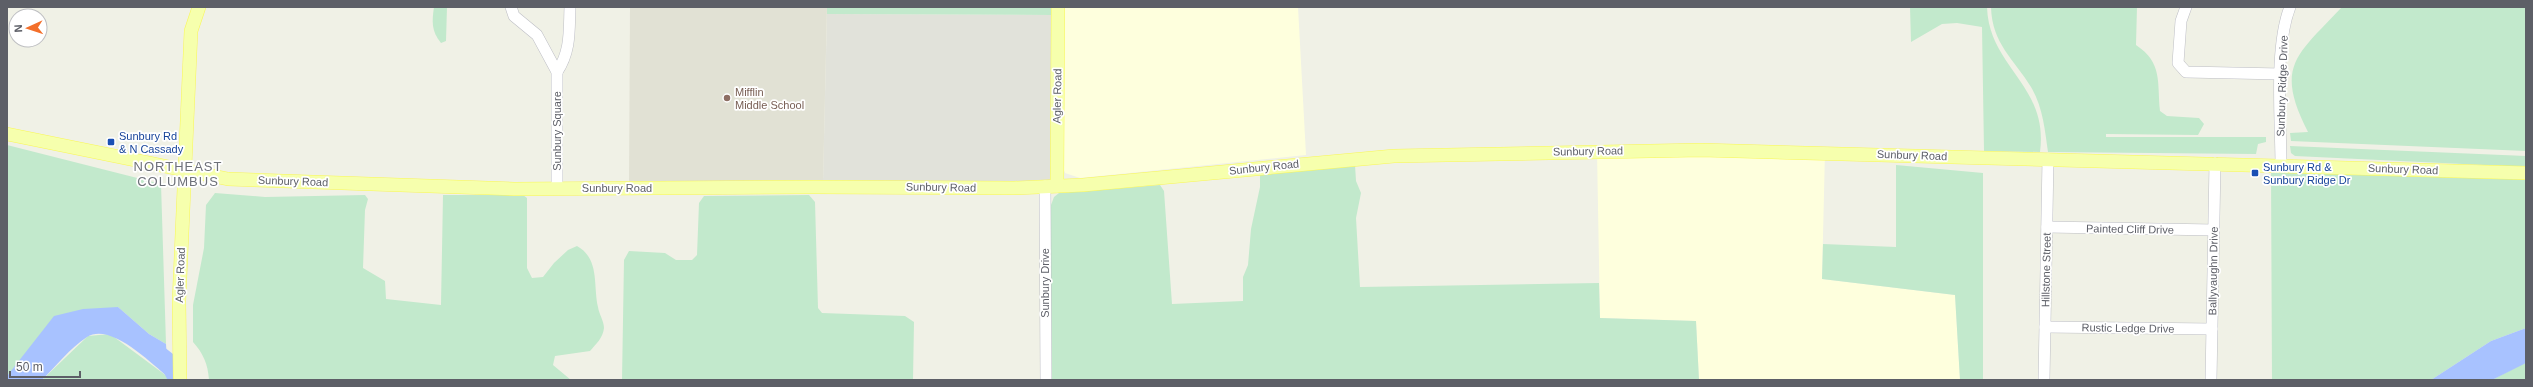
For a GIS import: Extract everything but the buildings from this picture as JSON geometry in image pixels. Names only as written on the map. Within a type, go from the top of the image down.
[{"type":"main road","name":"Agler Road","points":[[180,380],[179,301],[191,32],[199,7]]},
{"type":"main road","name":"Agler Road","points":[[1051,186],[1058,7]]},
{"type":"main road","name":"Sunbury Road","points":[[7,134],[228,179],[370,185],[557,189],[815,187],[1014,188],[1051,186],[1347,159],[1483,153],[1702,150],[2215,163],[2526,173]]},
{"type":"street","name":"Sunbury Square","points":[[511,7],[514,16],[537,35],[557,72],[557,189]]},
{"type":"street","name":"Sunbury Square","points":[[557,72],[565,60],[569,45],[570,7]]},
{"type":"street","points":[[2186,7],[2179,35],[2178,63],[2181,68],[2193,73],[2281,74]]},
{"type":"street","name":"Sunbury Ridge Drive","points":[[2280,166],[2281,74],[2284,29],[2290,7]]},
{"type":"street","name":"Hillstone Street","points":[[2044,380],[2048,159]]},
{"type":"street","name":"Ballyvaughn Drive","points":[[2211,380],[2215,163]]},
{"type":"street","name":"Sunbury Drive","points":[[1046,380],[1051,186]]},
{"type":"street","name":"Painted Cliff Drive","points":[[2047,228],[2214,230]]},
{"type":"street","name":"Rustic Ledge Drive","points":[[2045,327],[2212,329]]},
{"type":"shaded area","points":[[434,7],[447,7],[446,41],[441,43],[435,34],[433,26]]},
{"type":"shaded area","name":"Mifflin Middle School","points":[[630,7],[827,7],[823,182],[629,184]]},
{"type":"shaded area","points":[[827,7],[1051,7],[1051,15],[827,14]]},
{"type":"shaded area","points":[[1062,7],[1298,7],[1306,155],[1080,178],[1065,173],[1063,168]]},
{"type":"shaded area","points":[[1910,7],[1987,7],[1990,28],[1997,46],[2028,93],[2036,110],[2040,129],[2040,152],[1984,151],[1982,27],[1957,23],[1942,24],[1911,42]]},
{"type":"shaded area","points":[[1991,7],[2137,7],[2136,45],[2145,52],[2155,66],[2158,82],[2160,111],[2167,116],[2199,118],[2204,124],[2198,135],[2106,134],[2106,137],[2266,137],[2266,142],[2258,144],[2256,154],[2048,152],[2043,119],[2035,95],[2005,50],[1995,31]]},
{"type":"shaded area","points":[[2342,7],[2526,7],[2526,151],[2291,141],[2290,133],[2308,132],[2298,110],[2293,91],[2292,76],[2295,63],[2313,38]]},
{"type":"shaded area","points":[[827,14],[1062,15],[1053,186],[823,182]]},
{"type":"shaded area","points":[[7,145],[161,184],[166,344],[149,334],[118,307],[20,362],[7,376]]},
{"type":"shaded area","points":[[2290,146],[2526,156],[2526,167],[2295,156],[2291,153]]},
{"type":"shaded area","points":[[1597,151],[1825,151],[1822,279],[1955,295],[1960,380],[1699,380],[1696,321],[1600,318]]},
{"type":"shaded area","points":[[1355,165],[1356,181],[1361,193],[1356,218],[1360,287],[1599,283],[1600,318],[1696,321],[1699,380],[1051,380],[1051,205],[1054,197],[1059,193],[1160,185],[1164,191],[1172,304],[1243,301],[1243,277],[1248,265],[1251,229],[1260,187],[1260,173]]},
{"type":"shaded area","points":[[1896,165],[1983,173],[1983,380],[1960,380],[1955,295],[1822,279],[1823,244],[1896,247]]},
{"type":"shaded area","points":[[2271,170],[2526,178],[2526,328],[2491,341],[2431,380],[2272,380]]},
{"type":"shaded area","points":[[215,193],[265,197],[365,195],[368,199],[365,210],[363,268],[385,281],[386,299],[441,305],[443,195],[523,195],[527,198],[527,268],[532,278],[543,277],[554,263],[568,250],[577,246],[584,251],[589,258],[594,273],[598,307],[604,325],[602,335],[590,351],[555,356],[553,365],[571,380],[209,380],[204,359],[200,350],[193,342],[193,305],[204,248],[206,205]]},
{"type":"shaded area","points":[[809,195],[815,202],[818,308],[822,313],[905,316],[914,322],[913,380],[622,380],[624,260],[629,251],[665,253],[676,260],[692,260],[697,255],[699,203],[704,196]]},
{"type":"shaded area","points":[[110,334],[168,377],[168,380],[42,380],[88,336]]},
{"type":"shaded area","points":[[2526,363],[2526,380],[2492,380],[2522,364]]},
{"type":"water","points":[[118,307],[149,334],[166,344],[168,377],[141,354],[118,339],[107,335],[96,334],[87,337],[75,346],[42,380],[7,380],[7,376],[54,316],[83,309]]},
{"type":"water","points":[[2526,328],[2526,363],[2492,380],[2431,380],[2491,341]]},
{"type":"waterway","points":[[149,346],[168,361],[177,380]]},
{"type":"place","name":"Mifflin Middle School","points":[[727,98]]},
{"type":"place","name":"Sunbury Rd & N Cassady","points":[[111,142]]},
{"type":"place","name":"Sunbury Rd & Sunbury Ridge Dr","points":[[2255,173]]},
{"type":"district","name":"NORTHEAST COLUMBUS","points":[[178,174]]}]
